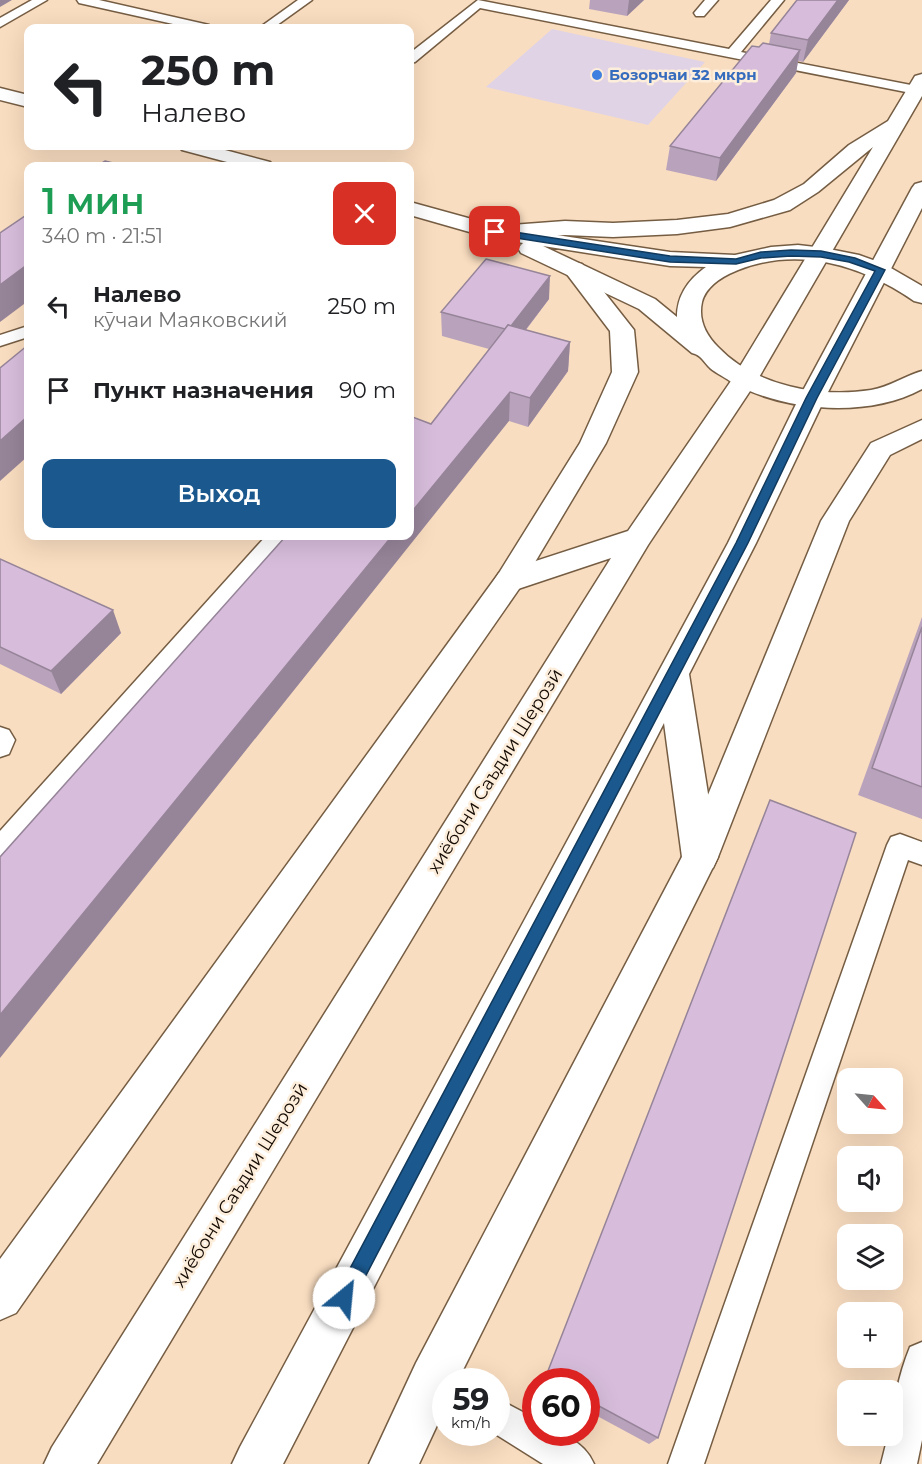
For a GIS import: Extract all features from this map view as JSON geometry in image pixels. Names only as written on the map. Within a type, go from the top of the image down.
[{"type":"main road","name":"хиёбони Саъдии Шерозӣ","points":[[69,1464],[638,538],[745,379],[919,85]]},
{"type":"main road","points":[[0,94],[24,100]]},
{"type":"main road","points":[[497,233],[565,228],[614,230],[677,227],[730,220],[782,205],[811,188],[856,149],[897,123]]},
{"type":"main road","points":[[204,150],[248,162]]},
{"type":"main road","points":[[257,1464],[742,543],[812,398],[922,188]]},
{"type":"main road","points":[[414,209],[497,233],[670,259],[736,262]]},
{"type":"main road","points":[[497,233],[647,304],[723,366],[745,379],[776,391],[812,398],[853,400],[922,392]]},
{"type":"main road","points":[[706,352],[692,330],[688,309],[695,290],[712,274],[736,262],[771,254],[821,254],[851,260],[880,270],[906,283],[922,296]]},
{"type":"main road","points":[[0,1297],[509,580],[593,443],[625,372],[622,330],[574,270]]},
{"type":"main road","points":[[890,394],[922,379]]},
{"type":"main road","points":[[447,1368],[700,857],[835,521],[880,449],[922,428]]},
{"type":"main road","points":[[509,580],[638,538]]},
{"type":"main road","points":[[673,673],[700,857]]},
{"type":"main road","points":[[394,1464],[432,1396]]},
{"type":"lane","points":[[0,23],[41,0]]},
{"type":"lane","points":[[83,0],[188,24]]},
{"type":"lane","points":[[271,24],[306,0]]},
{"type":"lane","points":[[700,13],[712,0]]},
{"type":"lane","points":[[731,55],[778,0]]},
{"type":"lane","points":[[414,56],[478,4],[731,55],[919,85]]},
{"type":"lane","points":[[555,5],[593,27]]},
{"type":"lane","points":[[0,341],[24,332]]},
{"type":"lane","points":[[0,849],[274,540]]},
{"type":"lane","points":[[0,736],[3,740],[0,747]]},
{"type":"lane","points":[[686,1464],[900,845],[922,854]]},
{"type":"lane","points":[[900,1464],[922,1359]]},
{"type":"lane","points":[[510,1424],[576,1464]]},
{"type":"shaded area","name":"Бозорчаи 32 мкрн","points":[[552,29],[705,62],[648,125],[486,87]]},
{"type":"building","points":[[797,0],[838,0],[808,40],[771,33]]},
{"type":"building","points":[[763,43],[800,50],[720,158],[670,146],[752,46],[759,47]]},
{"type":"building","points":[[24,217],[24,267],[0,285],[0,233]]},
{"type":"building","points":[[486,259],[550,276],[511,326],[508,325],[505,329],[441,312]]},
{"type":"building","points":[[508,325],[570,342],[530,398],[510,392],[414,509],[414,418],[431,424]]},
{"type":"building","points":[[24,348],[24,420],[0,441],[0,368]]},
{"type":"building","points":[[282,540],[389,540],[0,1015],[0,857]]},
{"type":"building","points":[[0,559],[113,610],[51,671],[0,647]]},
{"type":"building","points":[[922,627],[922,787],[872,768]]},
{"type":"building","points":[[770,800],[856,833],[658,1438],[600,1407],[600,1368],[549,1368]]},
{"type":"place","name":"Бозорчаи 32 мкрн","points":[[597,75]]},
{"type":"route","points":[[344,1298],[742,543],[812,398],[880,270],[851,260],[821,254],[761,255],[736,262],[670,259],[495,232]]}]
